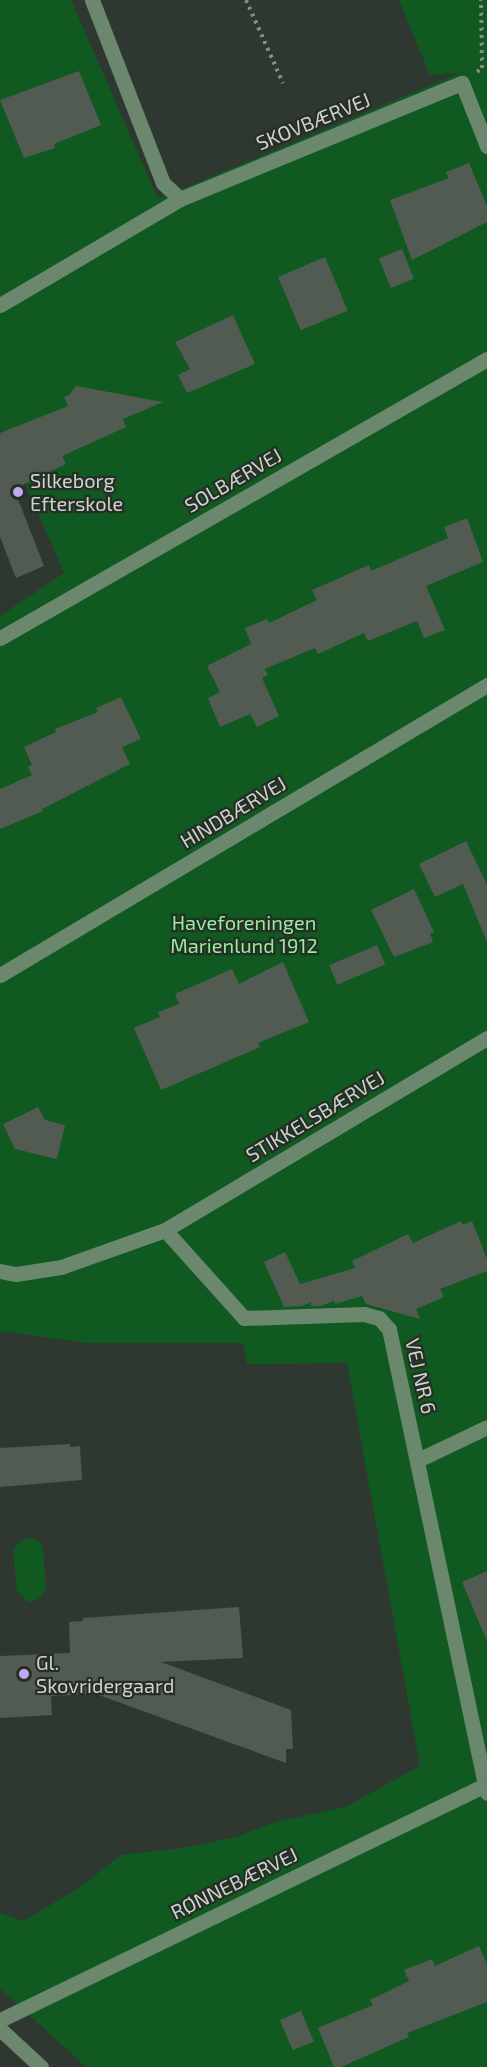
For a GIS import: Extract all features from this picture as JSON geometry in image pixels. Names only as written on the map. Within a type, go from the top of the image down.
[{"type":"street","points":[[92,0],[163,183],[180,199]]},
{"type":"street","points":[[462,83],[487,146]]},
{"type":"street","name":"SKOVBÆRVEJ","points":[[0,304],[180,199],[462,83]]},
{"type":"street","name":"SOLBÆRVEJ","points":[[0,638],[487,359]]},
{"type":"street","name":"HINDBÆRVEJ","points":[[0,975],[487,684]]},
{"type":"street","name":"STIKKELSBÆRVEJ","points":[[165,1230],[487,1038]]},
{"type":"street","points":[[0,1271],[16,1274],[61,1268],[165,1230]]},
{"type":"street","name":"VEJ NR 6","points":[[165,1230],[244,1318],[364,1314],[379,1318],[389,1329],[486,1787]]},
{"type":"street","points":[[418,1460],[487,1428]]},
{"type":"street","name":"RØNNEBÆRVEJ","points":[[0,2020],[486,1787]]},
{"type":"street","points":[[0,2029],[41,2067]]},
{"type":"path","points":[[246,0],[283,83]]},
{"type":"path","points":[[462,83],[485,67],[481,0]]},
{"type":"green space","name":"Haveforeningen Marienlund 1912","points":[[0,0],[71,0],[158,199],[460,73],[430,75],[399,0],[487,0],[487,2067],[86,2067],[0,1988],[0,1913],[23,1921],[79,1888],[121,1855],[182,1848],[236,1837],[276,1822],[345,1807],[420,1766],[347,1363],[247,1364],[243,1343],[87,1343],[0,1331],[0,616],[64,573],[0,426]]},
{"type":"green space","points":[[29,1538],[38,1540],[43,1547],[46,1586],[43,1595],[35,1601],[28,1602],[17,1591],[13,1550],[20,1541]]},
{"type":"building","points":[[79,71],[101,125],[54,144],[55,148],[24,158],[0,100]]},
{"type":"building","points":[[469,163],[487,206],[487,222],[412,260],[390,200],[449,178],[446,172]]},
{"type":"building","points":[[402,249],[414,279],[391,288],[379,258]]},
{"type":"building","points":[[325,257],[348,310],[301,330],[278,277]]},
{"type":"building","points":[[233,315],[255,364],[187,393],[178,375],[190,369],[175,342]]},
{"type":"building","points":[[76,386],[163,402],[123,419],[126,427],[62,456],[66,464],[14,489],[44,566],[16,578],[0,537],[0,433],[68,406],[64,397],[70,394]]},
{"type":"building","points":[[467,518],[483,562],[426,586],[445,630],[424,638],[417,621],[368,641],[364,633],[318,654],[315,648],[265,669],[268,675],[262,678],[279,716],[257,727],[250,714],[220,727],[208,698],[220,692],[207,666],[251,644],[245,628],[267,619],[269,623],[317,600],[312,590],[369,565],[371,571],[448,538],[444,527]]},
{"type":"building","points":[[121,697],[141,739],[122,747],[130,764],[42,809],[43,811],[0,829],[0,789],[32,775],[28,767],[32,765],[24,747],[56,732],[55,729],[98,712],[96,708]]},
{"type":"building","points":[[466,841],[487,885],[487,942],[463,884],[435,897],[419,864]]},
{"type":"building","points":[[414,889],[434,932],[430,934],[433,942],[394,957],[371,910]]},
{"type":"building","points":[[377,945],[385,964],[337,985],[329,965]]},
{"type":"building","points":[[283,962],[309,1022],[258,1043],[260,1047],[161,1090],[134,1028],[160,1017],[158,1012],[179,1004],[175,994],[232,969],[239,984]]},
{"type":"building","points":[[38,1107],[45,1120],[65,1125],[57,1159],[15,1149],[3,1124]]},
{"type":"building","points":[[461,1221],[463,1225],[472,1221],[487,1259],[487,1271],[440,1289],[444,1297],[416,1309],[420,1319],[366,1304],[362,1296],[321,1306],[311,1306],[311,1302],[302,1306],[284,1307],[264,1262],[285,1252],[300,1284],[355,1268],[352,1261],[408,1234],[413,1243]]},
{"type":"building","points":[[70,1444],[70,1447],[80,1446],[82,1480],[0,1487],[0,1448]]},
{"type":"building","points":[[487,1571],[487,1641],[462,1582]]},
{"type":"building","points":[[239,1607],[243,1658],[161,1662],[291,1710],[293,1749],[286,1749],[286,1763],[96,1694],[51,1696],[52,1715],[0,1718],[0,1656],[70,1653],[69,1622],[83,1621],[83,1618]]},
{"type":"building","points":[[479,1946],[487,1964],[487,2002],[407,2033],[409,2037],[341,2067],[334,2067],[318,2028],[373,2005],[370,2000],[409,1981],[404,1970],[432,1959],[435,1966]]},
{"type":"building","points":[[301,2011],[314,2041],[293,2050],[280,2020]]},
{"type":"place","name":"Silkeborg Efterskole","points":[[18,492]]},
{"type":"place","name":"Gl. Skovridergaard","points":[[24,1674]]}]
